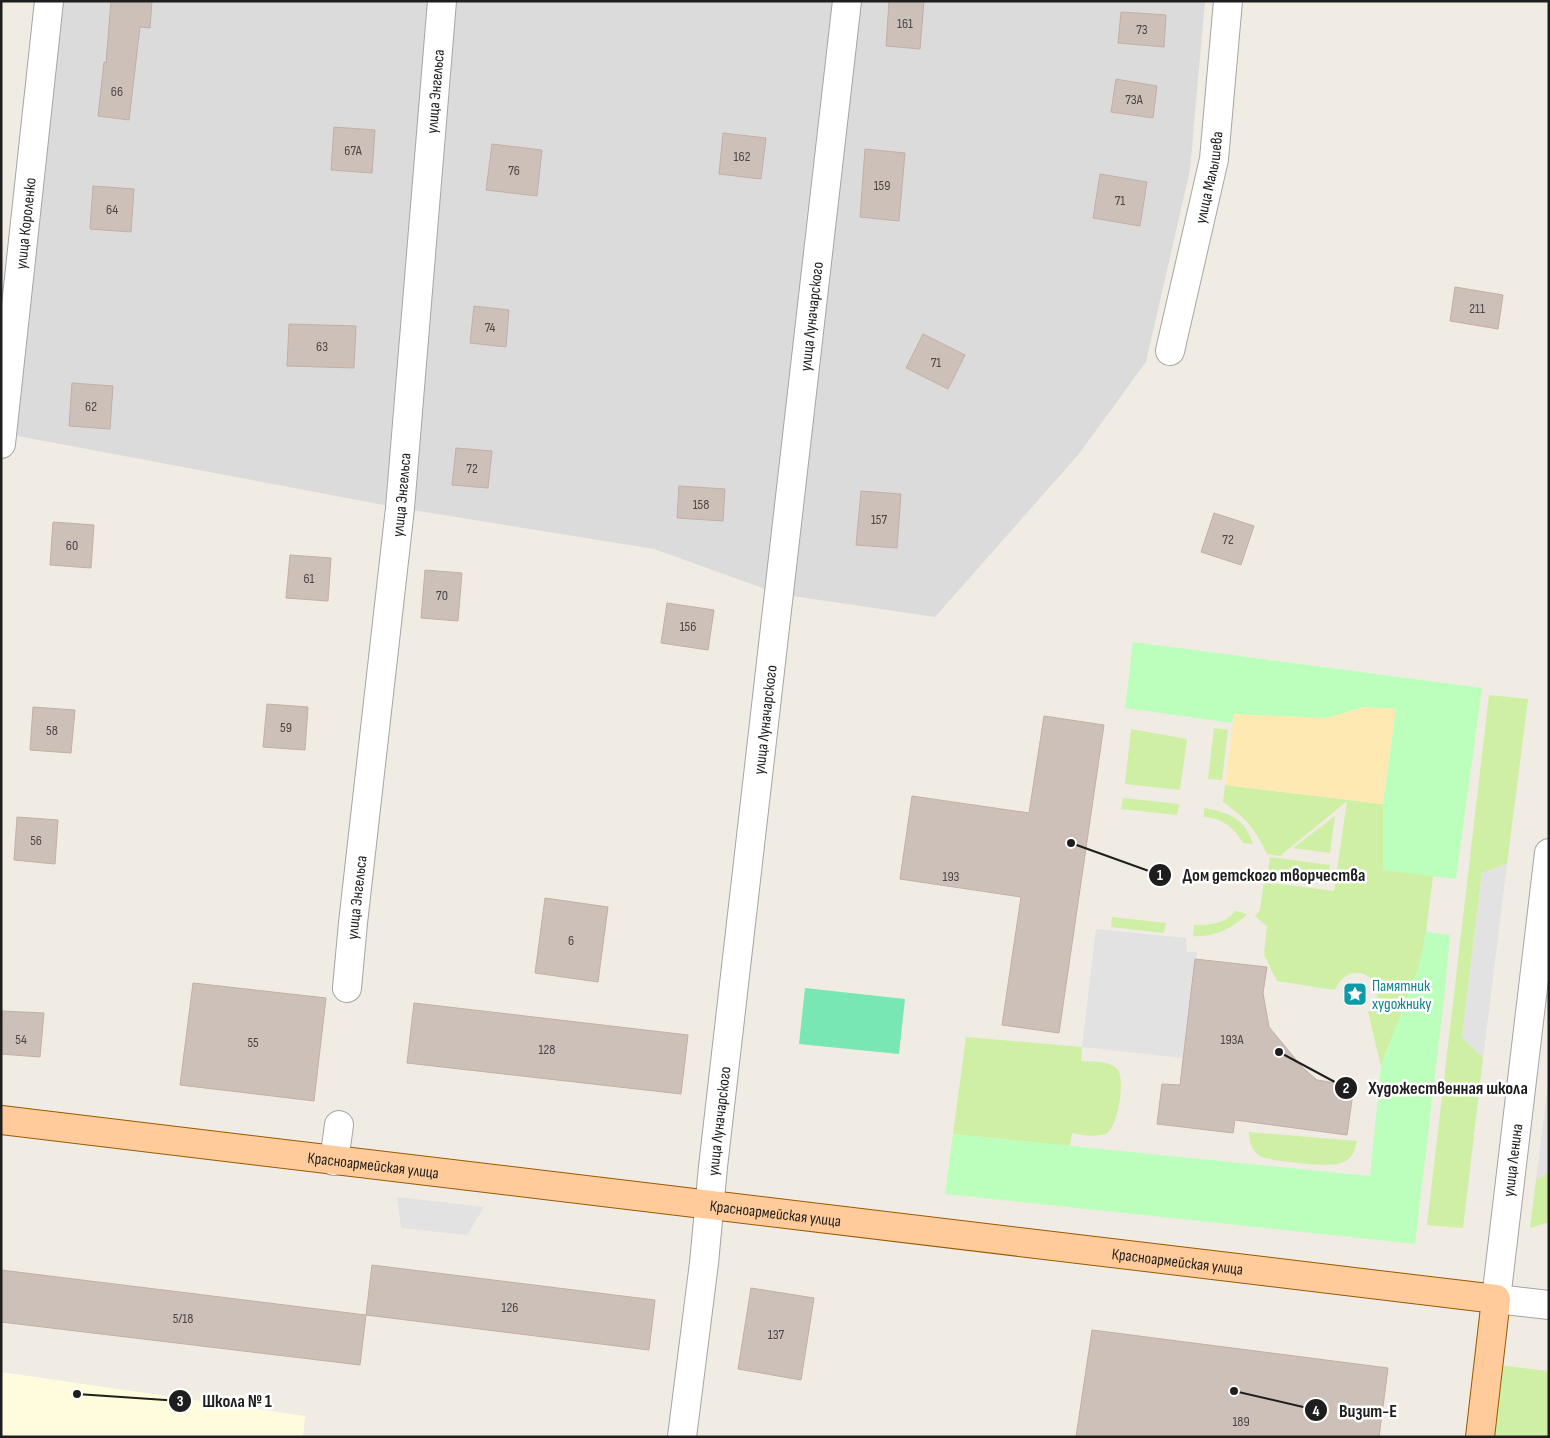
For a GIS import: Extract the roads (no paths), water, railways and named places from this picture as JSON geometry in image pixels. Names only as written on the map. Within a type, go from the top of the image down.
[{"type":"main road","name":"Красноармейская улица","points":[[1,1120],[1496,1299]]},
{"type":"main road","name":"улица Ленина","points":[[1480,1437],[1496,1299]]},
{"type":"street","name":"улица Короленко","points":[[1,444],[48,1]]},
{"type":"street","name":"улица Энгельса","points":[[347,988],[400,508],[442,1]]},
{"type":"street","name":"улица Луначарского","points":[[682,1437],[704,1262],[847,1]]},
{"type":"street","name":"улица Малышева","points":[[1170,350],[1214,159],[1228,1]]},
{"type":"street","name":"улица Ленина","points":[[1496,1299],[1549,853]]},
{"type":"street","points":[[334,1161],[339,1124]]},
{"type":"street","name":"Красноармейская улица","points":[[1496,1299],[1549,1305]]},
{"type":"place","name":"Дом детского творчества","points":[[1071,843]]},
{"type":"place","name":"Памятник художнику","points":[[1355,994]]},
{"type":"place","name":"Художественная школа","points":[[1279,1052]]},
{"type":"place","name":"Визит-Е","points":[[1234,1391]]},
{"type":"place","name":"Школа № 1","points":[[77,1394]]}]
